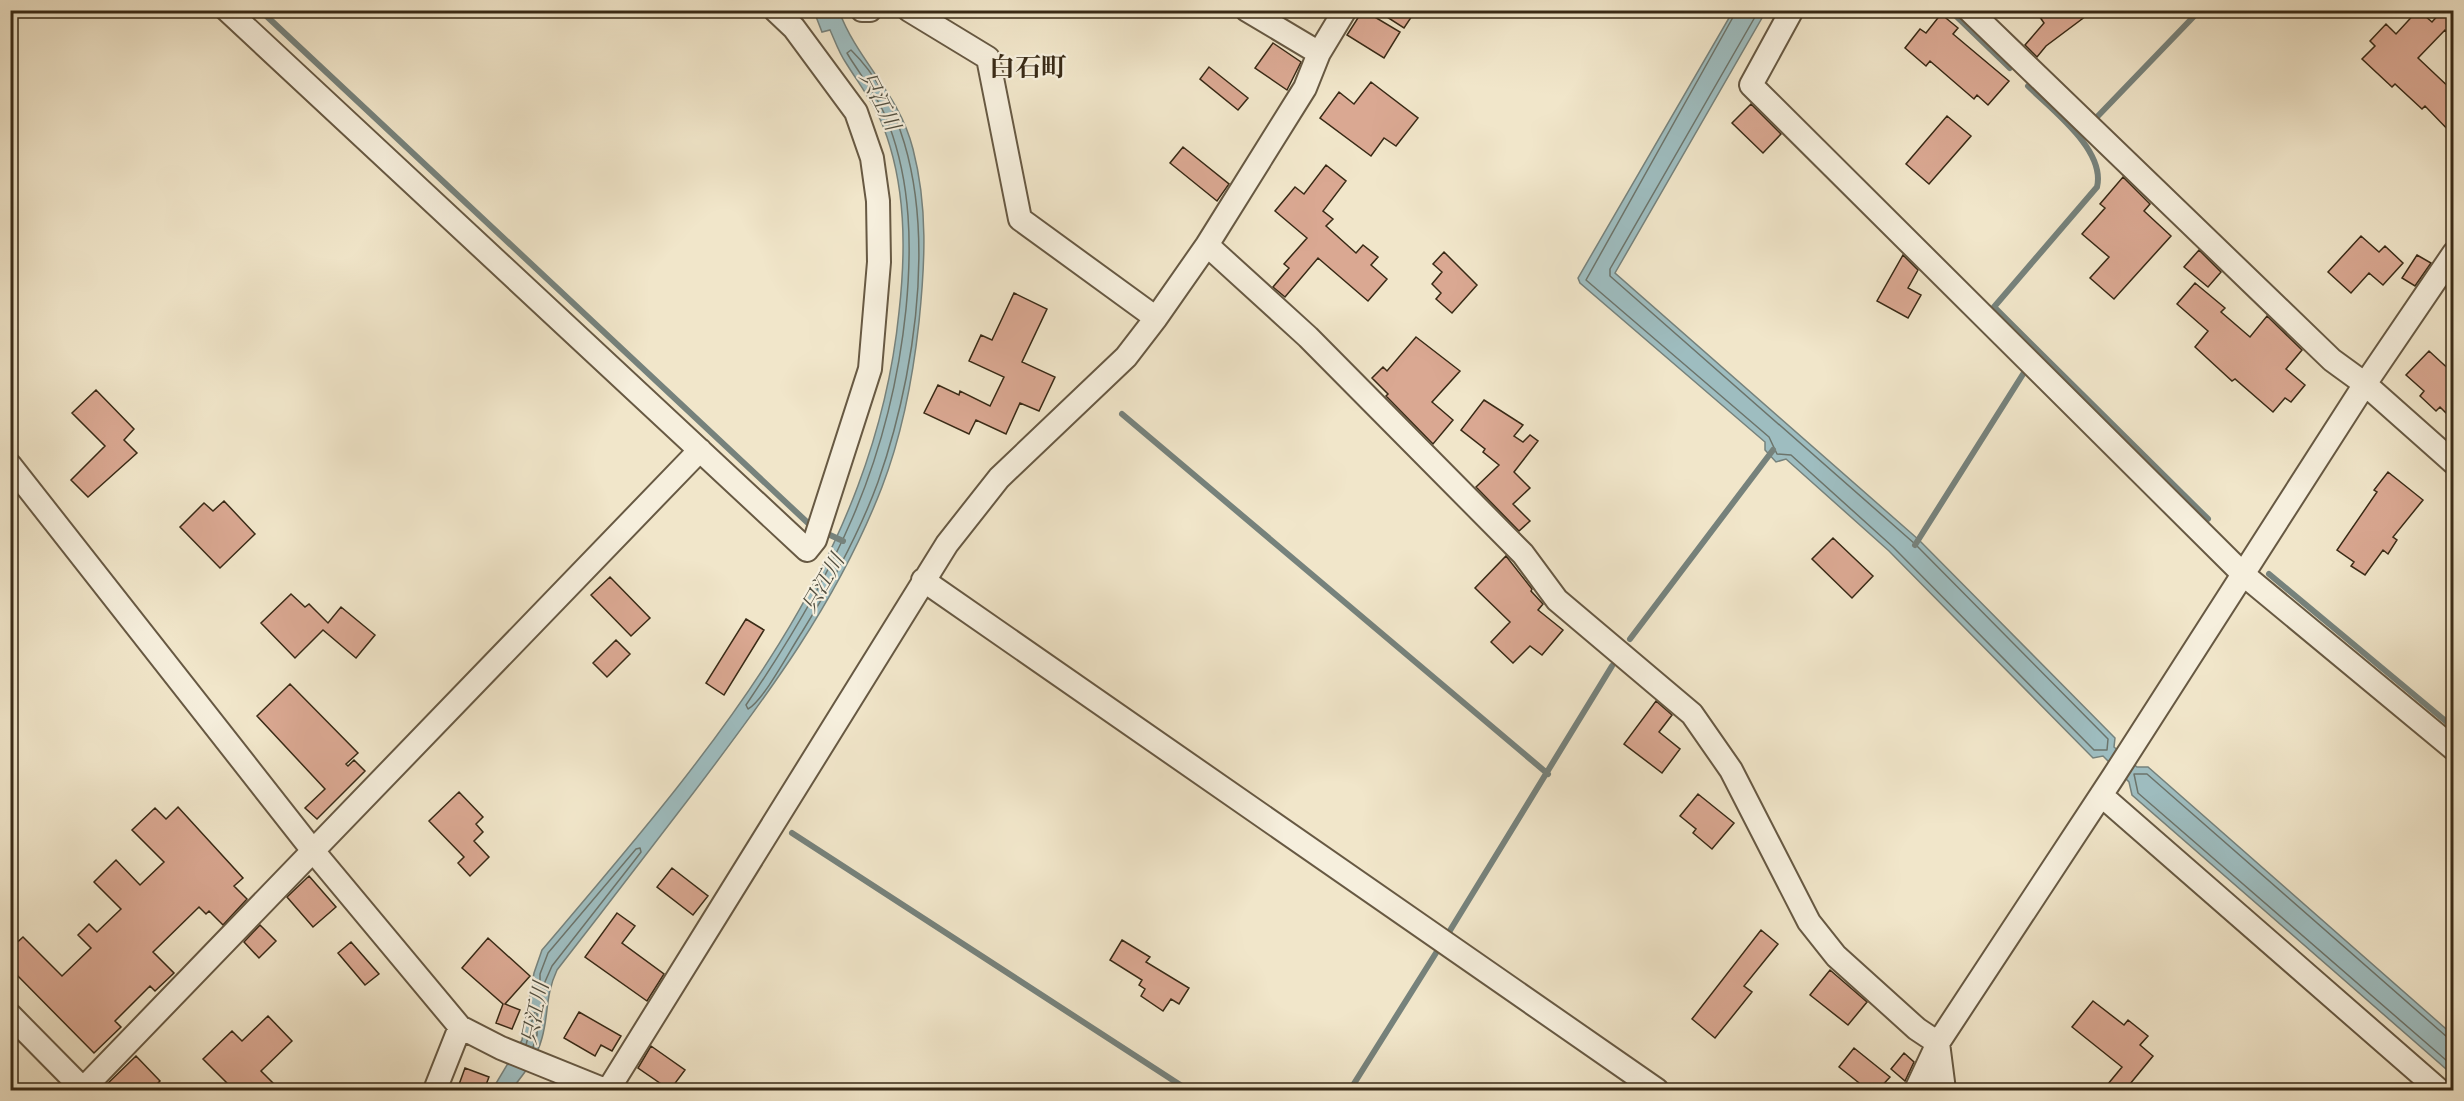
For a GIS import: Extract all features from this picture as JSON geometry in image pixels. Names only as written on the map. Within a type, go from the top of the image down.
[{"type":"street","points":[[227,10],[807,550],[815,540],[870,369],[879,262],[878,201],[872,158],[856,112],[794,28],[775,10]]},
{"type":"street","points":[[862,10],[870,10]]},
{"type":"street","points":[[909,10],[988,58],[1020,219],[1156,318]]},
{"type":"street","points":[[1247,10],[1318,53]]},
{"type":"street","points":[[10,465],[314,852],[460,1027],[501,1048],[606,1090],[922,580],[999,478],[1126,357],[1156,318],[1207,245],[1305,88],[1318,53],[1345,10]]},
{"type":"street","points":[[1792,10],[1750,85],[2244,575],[2454,749]]},
{"type":"street","points":[[1969,10],[2332,360],[2365,384],[2454,463]]},
{"type":"street","points":[[1207,245],[1308,337],[1523,554],[1557,600],[1692,714],[1731,770],[1809,922],[1836,956],[1917,1029],[1938,1042]]},
{"type":"street","points":[[1916,1090],[1938,1042],[2244,575],[2365,384],[2454,253]]},
{"type":"street","points":[[10,1015],[83,1090],[274,888],[314,852],[700,450]]},
{"type":"street","points":[[922,580],[1657,1090]]},
{"type":"street","points":[[2107,786],[2439,1090]]},
{"type":"street","points":[[435,1090],[460,1027]]},
{"type":"street","points":[[1938,1042],[1944,1090]]},
{"type":"water","name":"只江川","points":[[819,11],[839,11],[847,29],[907,129],[918,171],[923,214],[924,257],[917,343],[901,426],[889,467],[864,529],[844,569],[799,646],[721,756],[557,970],[551,988],[540,1045],[525,1072],[511,1090],[492,1090],[522,1040],[534,973],[542,950],[662,806],[719,733],[771,656],[817,577],[855,494],[883,406],[899,312],[903,265],[900,194],[891,148],[883,126],[871,101],[841,55],[830,30],[822,32],[815,14]]},
{"type":"water","points":[[1733,11],[1766,11],[1615,273],[1919,540],[2115,738],[2114,747],[2137,767],[2148,767],[2453,1035],[2453,1075],[2132,795],[2129,782],[2103,756],[2093,758],[1889,551],[1786,459],[1776,462],[1765,450],[1765,442],[1580,283],[1578,278]]},
{"type":"building","points":[[1363,10],[1400,32],[1384,58],[1347,35]]},
{"type":"building","points":[[1376,10],[1416,10],[1404,28]]},
{"type":"building","points":[[2035,10],[2094,10],[2046,46],[2037,57],[2025,45],[2044,23]]},
{"type":"building","points":[[2418,10],[2432,22],[2443,10],[2454,10],[2454,38],[2445,30],[2418,58],[2454,92],[2454,136],[2425,106],[2422,109],[2395,84],[2392,87],[2362,59],[2375,46],[2370,41],[2386,24],[2396,34]]},
{"type":"building","points":[[1941,14],[1958,28],[1953,34],[2009,81],[1988,105],[1977,95],[1974,99],[1930,61],[1926,66],[1905,48],[1920,29],[1926,33]]},
{"type":"building","points":[[1273,43],[1301,62],[1287,90],[1255,68]]},
{"type":"building","points":[[1209,67],[1248,98],[1238,110],[1200,79]]},
{"type":"building","points":[[1371,82],[1418,118],[1396,146],[1384,138],[1371,156],[1320,118],[1339,92],[1354,104]]},
{"type":"building","points":[[1751,104],[1781,134],[1763,153],[1732,123]]},
{"type":"building","points":[[1947,116],[1971,136],[1929,184],[1906,164]]},
{"type":"building","points":[[1183,147],[1229,184],[1217,201],[1170,163]]},
{"type":"building","points":[[1326,165],[1346,181],[1323,211],[1333,219],[1326,226],[1356,253],[1363,245],[1378,257],[1371,265],[1387,279],[1368,301],[1318,258],[1285,297],[1273,287],[1289,268],[1284,264],[1307,238],[1275,211],[1295,187],[1304,194]]},
{"type":"building","points":[[2123,177],[2150,204],[2144,211],[2171,236],[2114,299],[2090,278],[2109,257],[2082,234],[2105,208],[2100,204]]},
{"type":"building","points":[[2361,236],[2379,252],[2385,246],[2403,263],[2383,285],[2369,273],[2351,293],[2328,272]]},
{"type":"building","points":[[2199,250],[2221,272],[2208,287],[2184,267]]},
{"type":"building","points":[[1444,252],[1477,285],[1452,313],[1436,299],[1441,293],[1432,284],[1442,272],[1433,264]]},
{"type":"building","points":[[1903,255],[1918,270],[1908,288],[1921,295],[1908,318],[1877,301]]},
{"type":"building","points":[[2417,255],[2431,263],[2415,286],[2402,278]]},
{"type":"building","points":[[2195,283],[2225,308],[2221,312],[2250,337],[2267,316],[2302,350],[2286,369],[2305,385],[2291,402],[2285,398],[2273,412],[2235,379],[2232,381],[2195,347],[2208,331],[2177,304]]},
{"type":"building","points":[[1014,293],[1047,309],[1022,362],[1055,377],[1039,411],[1020,403],[1006,434],[976,420],[969,434],[924,413],[938,385],[959,395],[960,391],[990,406],[1004,377],[969,361],[981,335],[992,340]]},
{"type":"building","points":[[1416,337],[1460,371],[1432,402],[1453,420],[1433,444],[1386,396],[1388,394],[1372,378],[1383,367],[1387,371]]},
{"type":"building","points":[[2429,351],[2454,374],[2454,406],[2446,413],[2440,407],[2436,411],[2420,396],[2424,391],[2406,375]]},
{"type":"building","points":[[96,390],[134,429],[124,440],[137,453],[88,497],[71,480],[105,446],[72,413]]},
{"type":"building","points":[[1484,400],[1523,425],[1514,436],[1523,442],[1530,435],[1538,441],[1514,472],[1530,488],[1513,504],[1530,521],[1519,531],[1476,487],[1499,465],[1483,452],[1485,449],[1461,430]]},
{"type":"building","points":[[2388,472],[2423,500],[2393,537],[2397,540],[2388,554],[2383,550],[2365,575],[2351,566],[2354,562],[2337,550],[2377,492],[2374,490]]},
{"type":"building","points":[[224,501],[255,534],[220,568],[180,527],[204,503],[213,511]]},
{"type":"building","points":[[1833,538],[1873,576],[1852,598],[1812,559]]},
{"type":"building","points":[[1506,556],[1543,604],[1538,610],[1563,630],[1542,655],[1530,646],[1513,663],[1491,642],[1510,622],[1475,588]]},
{"type":"building","points":[[610,577],[650,618],[631,636],[591,595]]},
{"type":"building","points":[[291,594],[305,607],[309,604],[328,623],[341,607],[375,635],[356,658],[323,630],[295,658],[261,623]]},
{"type":"building","points":[[746,619],[764,630],[724,695],[706,683]]},
{"type":"building","points":[[616,640],[630,654],[607,677],[593,663]]},
{"type":"building","points":[[290,684],[358,753],[346,764],[348,766],[354,760],[365,771],[317,819],[305,808],[325,789],[257,716]]},
{"type":"building","points":[[1656,701],[1672,715],[1659,732],[1680,749],[1662,773],[1624,744]]},
{"type":"building","points":[[459,792],[483,817],[476,824],[483,832],[474,841],[489,857],[470,876],[458,863],[464,857],[429,821]]},
{"type":"building","points":[[1698,794],[1734,823],[1712,849],[1693,833],[1696,829],[1680,816]]},
{"type":"building","points":[[178,807],[243,878],[234,886],[247,899],[223,925],[209,911],[206,914],[199,907],[153,952],[174,973],[155,991],[150,986],[115,1021],[121,1027],[94,1053],[10,968],[10,949],[23,937],[62,976],[91,948],[78,935],[89,924],[97,932],[121,909],[94,882],[116,860],[140,885],[164,862],[132,830],[155,808],[166,819]]},
{"type":"building","points":[[672,868],[708,896],[693,915],[657,887]]},
{"type":"building","points":[[309,876],[336,907],[313,927],[287,897]]},
{"type":"building","points":[[617,913],[635,926],[622,943],[664,974],[647,1001],[585,957]]},
{"type":"building","points":[[260,925],[276,941],[259,958],[244,942]]},
{"type":"building","points":[[1761,930],[1778,944],[1744,986],[1752,992],[1715,1038],[1692,1019]]},
{"type":"building","points":[[488,938],[530,976],[505,1004],[520,1010],[512,1029],[496,1023],[503,1004],[462,968]]},
{"type":"building","points":[[1122,940],[1150,957],[1146,962],[1189,988],[1179,1004],[1171,999],[1163,1011],[1141,996],[1145,989],[1139,985],[1142,980],[1110,960]]},
{"type":"building","points":[[351,942],[379,974],[365,985],[338,953]]},
{"type":"building","points":[[1830,970],[1867,1002],[1848,1025],[1810,995]]},
{"type":"building","points":[[2093,1001],[2124,1025],[2128,1020],[2148,1036],[2140,1045],[2153,1056],[2125,1090],[2103,1090],[2122,1067],[2072,1027]]},
{"type":"building","points":[[579,1012],[621,1036],[612,1051],[601,1045],[595,1056],[564,1038]]},
{"type":"building","points":[[268,1016],[292,1041],[261,1071],[280,1090],[234,1090],[203,1059],[232,1031],[242,1041]]},
{"type":"building","points":[[651,1046],[685,1070],[670,1090],[638,1068]]},
{"type":"building","points":[[1854,1048],[1890,1077],[1878,1090],[1868,1090],[1839,1067]]},
{"type":"building","points":[[1904,1053],[1914,1062],[1905,1081],[1891,1069]]},
{"type":"building","points":[[136,1056],[160,1081],[151,1090],[101,1090]]},
{"type":"building","points":[[465,1068],[489,1077],[484,1090],[457,1090]]},
{"type":"waterway","points":[[260,10],[809,524]]},
{"type":"waterway","points":[[1950,10],[2010,68]]},
{"type":"waterway","points":[[2096,118],[2200,10]]},
{"type":"waterway","points":[[2028,86],[2063,119],[2085,145],[2098,173],[2097,187],[1994,307],[2208,519]]},
{"type":"waterway","points":[[1915,545],[2025,371]]},
{"type":"waterway","points":[[1122,414],[1548,774]]},
{"type":"waterway","points":[[1630,639],[1773,450]]},
{"type":"waterway","points":[[830,535],[843,541]]},
{"type":"waterway","points":[[2269,574],[2454,728]]},
{"type":"waterway","points":[[1446,937],[1612,666]]},
{"type":"waterway","points":[[792,833],[1188,1090]]},
{"type":"waterway","points":[[1350,1090],[1441,945]]},
{"type":"district","name":"白石町","points":[[1028,67]]}]
